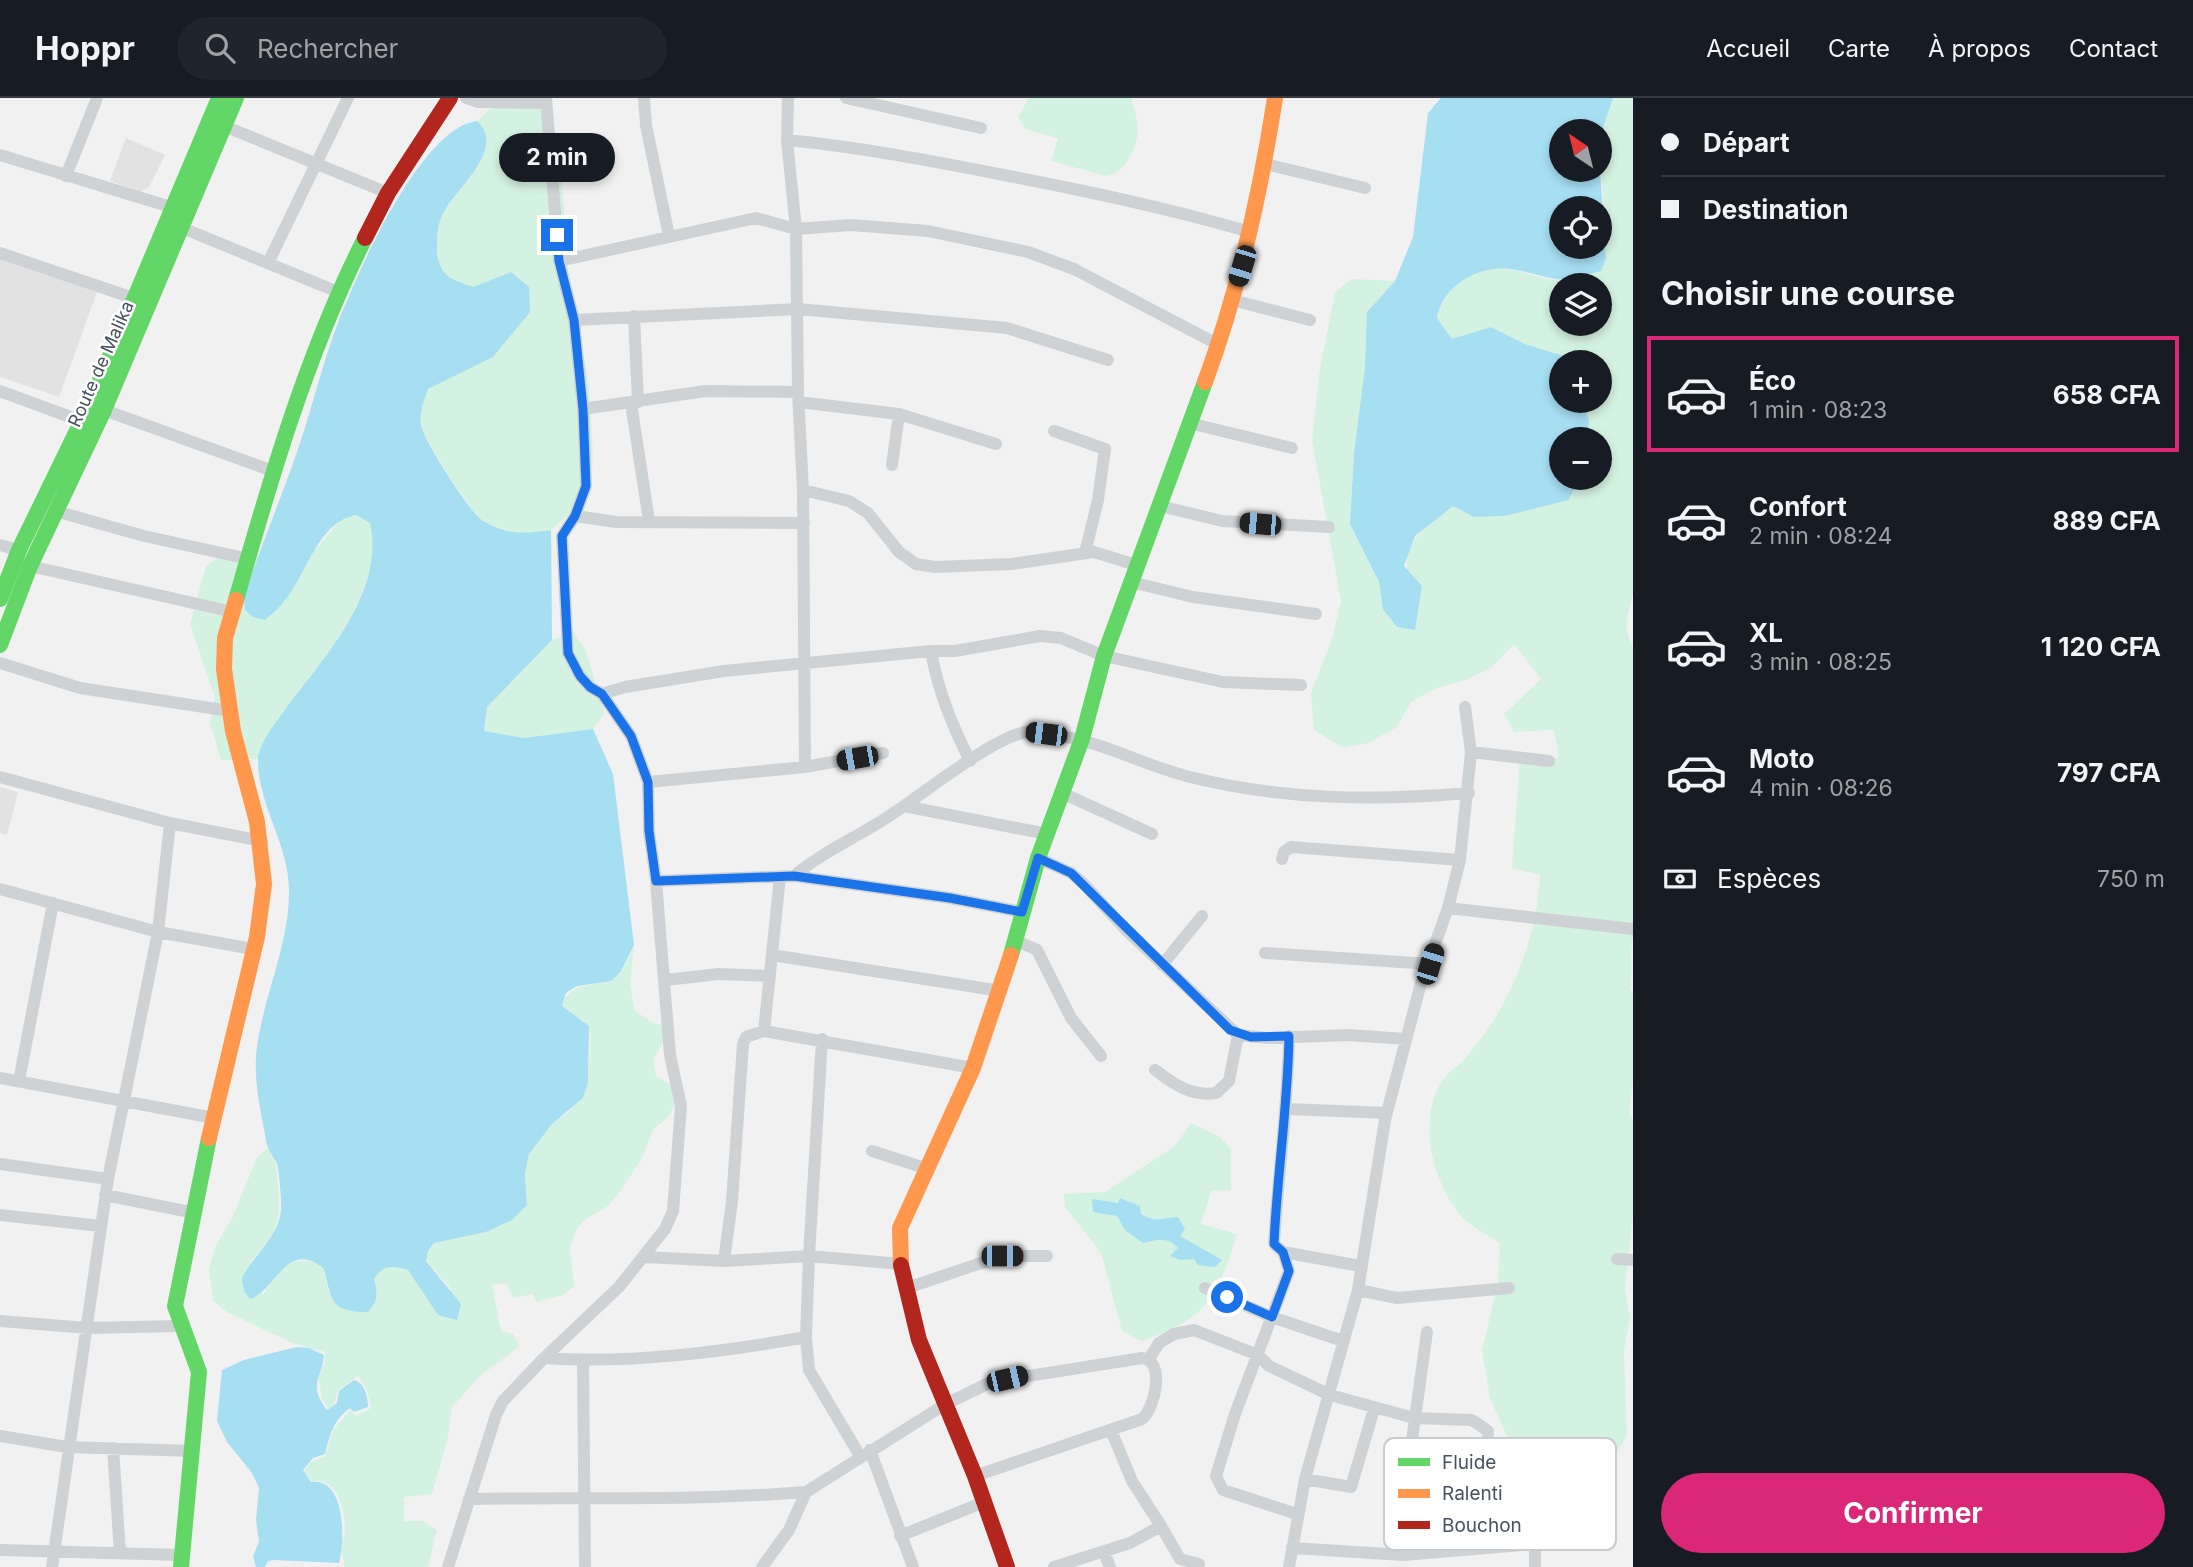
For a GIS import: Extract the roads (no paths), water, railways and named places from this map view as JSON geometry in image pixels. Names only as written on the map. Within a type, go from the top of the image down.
[{"type":"street","points":[[66,176],[97,98]]},
{"type":"street","name":"Route de Malika","points":[[0,645],[30,566],[104,410],[172,207],[219,98]]},
{"type":"street","name":"Route de Malika","points":[[0,599],[19,550],[81,421],[180,227],[236,98]]},
{"type":"street","points":[[268,264],[348,98]]},
{"type":"street","points":[[0,1550],[53,1560],[120,1553],[181,1561],[199,1372],[195,1355],[180,1326],[175,1306],[190,1212],[253,949],[264,884],[262,841],[230,711],[223,651],[274,471],[338,292],[388,193],[450,98]]},
{"type":"street","points":[[448,1567],[496,1415],[503,1401],[544,1358],[620,1287],[665,1229],[673,1211],[681,1117],[670,1055],[666,980],[649,831],[648,782],[631,736],[602,694],[590,687],[580,676],[568,653],[562,536],[575,516],[586,486],[583,409],[574,320],[559,261],[546,101],[478,103],[466,98]]},
{"type":"street","points":[[644,98],[646,125],[669,236]]},
{"type":"street","points":[[788,98],[787,140],[796,229],[804,523],[802,664],[805,767]]},
{"type":"street","points":[[846,98],[981,128]]},
{"type":"street","points":[[1007,1567],[975,1476],[919,1340],[901,1264],[900,1228],[973,1068],[1001,991],[1038,858],[1082,739],[1104,656],[1219,345],[1250,232],[1265,164],[1275,98]]},
{"type":"street","points":[[223,126],[388,193]]},
{"type":"street","points":[[787,140],[846,146],[1068,187],[1180,211],[1250,232]]},
{"type":"street","points":[[0,155],[172,207]]},
{"type":"street","points":[[1265,164],[1365,188]]},
{"type":"street","points":[[559,261],[756,218],[796,229],[851,225],[928,231],[1028,252],[1113,288],[1219,345]]},
{"type":"street","points":[[180,227],[338,292]]},
{"type":"street","points":[[0,253],[142,301]]},
{"type":"street","points":[[1232,300],[1310,320]]},
{"type":"street","points":[[574,320],[798,309],[1007,328],[1108,360]]},
{"type":"street","points":[[634,316],[634,403],[649,521]]},
{"type":"street","points":[[0,391],[81,421]]},
{"type":"street","points":[[583,409],[705,391],[799,397],[899,414],[996,444]]},
{"type":"street","points":[[104,410],[274,471]]},
{"type":"street","points":[[892,465],[899,414]]},
{"type":"street","points":[[1189,423],[1292,448]]},
{"type":"street","points":[[1054,431],[1105,449],[1098,500],[1085,553]]},
{"type":"street","points":[[803,490],[849,501],[868,513],[899,552],[916,564],[935,567],[1012,564],[1094,552],[1136,565]]},
{"type":"street","points":[[1160,506],[1222,521],[1329,527]]},
{"type":"street","points":[[55,511],[144,536],[249,559]]},
{"type":"street","points":[[575,516],[616,522],[804,523]]},
{"type":"street","points":[[0,545],[19,550]]},
{"type":"street","points":[[30,566],[233,612]]},
{"type":"street","points":[[1131,582],[1193,597],[1316,614]]},
{"type":"street","points":[[602,694],[625,687],[724,671],[955,651],[1040,636],[1061,638],[1104,656],[1223,682],[1301,685]]},
{"type":"street","points":[[931,651],[947,712],[970,761]]},
{"type":"street","points":[[0,663],[80,688],[230,711]]},
{"type":"street","points":[[1289,1567],[1305,1479],[1358,1290],[1387,1112],[1460,860],[1469,793],[1471,752],[1465,707]]},
{"type":"street","points":[[794,876],[811,861],[904,806],[970,761],[1011,737],[1028,732],[1082,739],[1186,776],[1258,790],[1332,798],[1392,800],[1469,793]]},
{"type":"street","points":[[1471,752],[1549,761]]},
{"type":"street","points":[[648,782],[805,767],[883,753]]},
{"type":"street","points":[[0,777],[170,823],[262,841]]},
{"type":"street","points":[[1062,793],[1152,834]]},
{"type":"street","points":[[904,806],[1047,834]]},
{"type":"street","points":[[53,1560],[67,1447],[88,1328],[108,1179],[158,932],[170,823]]},
{"type":"street","points":[[1282,859],[1284,852],[1291,847],[1460,860]]},
{"type":"street","points":[[1038,858],[1071,873],[1083,883],[1162,965],[1238,1035],[1406,1039]]},
{"type":"street","points":[[656,881],[794,876],[950,898],[1022,912]]},
{"type":"street","points":[[764,1031],[780,877]]},
{"type":"street","points":[[0,890],[158,932],[253,949]]},
{"type":"street","points":[[19,1081],[53,904]]},
{"type":"street","points":[[1448,908],[1633,929]]},
{"type":"street","points":[[1162,965],[1202,916]]},
{"type":"street","points":[[1015,940],[1037,950],[1071,1018],[1101,1056]]},
{"type":"street","points":[[1265,953],[1430,964]]},
{"type":"street","points":[[772,955],[1001,991]]},
{"type":"street","points":[[666,980],[718,974],[770,976]]},
{"type":"street","points":[[724,1261],[732,1200],[743,1044],[746,1037],[764,1031],[822,1039],[973,1068]]},
{"type":"street","points":[[1155,1070],[1177,1086],[1194,1093],[1216,1093],[1229,1081],[1238,1035]]},
{"type":"street","points":[[1289,1036],[1288,1109],[1277,1192],[1274,1244],[1283,1252],[1289,1271],[1235,1414],[1216,1476],[1217,1483],[1223,1490],[1297,1514]]},
{"type":"street","points":[[822,1039],[806,1336],[812,1380],[865,1453],[913,1567]]},
{"type":"street","points":[[0,1078],[214,1118]]},
{"type":"street","points":[[1288,1109],[1387,1112]]},
{"type":"street","points":[[872,1151],[929,1169]]},
{"type":"street","points":[[0,1164],[108,1179]]},
{"type":"street","points":[[106,1195],[190,1212]]},
{"type":"street","points":[[0,1214],[101,1226]]},
{"type":"street","points":[[1283,1252],[1360,1266]]},
{"type":"street","points":[[645,1257],[724,1261],[809,1256],[901,1264]]},
{"type":"street","points":[[907,1288],[1002,1256],[1047,1256]]},
{"type":"street","points":[[1617,1259],[1633,1260]]},
{"type":"street","points":[[1205,1288],[1272,1317],[1343,1341]]},
{"type":"street","points":[[1358,1290],[1397,1298],[1510,1288]]},
{"type":"street","points":[[0,1321],[88,1328],[180,1326]]},
{"type":"street","points":[[469,1499],[697,1499],[806,1492],[944,1405],[991,1382],[1149,1359],[1166,1339],[1194,1330],[1258,1355],[1269,1366],[1329,1395],[1414,1418],[1472,1420],[1488,1431],[1488,1438]]},
{"type":"street","points":[[1412,1438],[1427,1332]]},
{"type":"street","points":[[544,1358],[583,1360],[707,1350],[806,1336]]},
{"type":"street","points":[[975,1476],[1143,1419],[1148,1413],[1157,1369],[1149,1359]]},
{"type":"street","points":[[583,1360],[585,1567]]},
{"type":"street","points":[[1305,1479],[1351,1487],[1374,1409]]},
{"type":"street","points":[[1111,1430],[1132,1481],[1180,1559],[1199,1564]]},
{"type":"street","points":[[0,1436],[67,1447],[192,1451]]},
{"type":"street","points":[[113,1448],[120,1553]]},
{"type":"street","points":[[762,1567],[789,1530],[806,1492]]},
{"type":"street","points":[[900,1536],[984,1502]]},
{"type":"street","points":[[1054,1567],[1130,1543],[1161,1526]]},
{"type":"street","points":[[1292,1548],[1403,1555],[1463,1550]]},
{"type":"street","points":[[1403,1550],[1403,1555]]},
{"type":"street","points":[[1104,1552],[1110,1567]]},
{"type":"water","points":[[1441,98],[1613,98],[1606,119],[1549,119],[1549,182],[1601,182],[1602,196],[1549,196],[1549,259],[1606,259],[1601,271],[1549,273],[1549,277],[1511,269],[1486,270],[1454,287],[1446,296],[1437,318],[1452,339],[1491,327],[1525,344],[1549,351],[1549,413],[1587,413],[1589,421],[1589,427],[1549,427],[1549,490],[1574,490],[1569,500],[1505,516],[1474,517],[1453,506],[1415,536],[1404,566],[1422,586],[1415,630],[1397,627],[1383,609],[1379,582],[1350,524],[1354,453],[1365,367],[1367,312],[1395,281],[1413,237],[1428,113]]},
{"type":"water","points":[[477,121],[485,132],[483,155],[439,223],[438,259],[448,276],[473,287],[511,272],[529,287],[530,312],[493,357],[428,389],[421,411],[421,426],[449,476],[469,506],[483,521],[500,529],[516,532],[551,530],[552,640],[487,707],[484,731],[524,738],[593,729],[613,774],[634,945],[621,971],[611,981],[577,986],[566,993],[562,1006],[589,1026],[588,1083],[583,1098],[552,1124],[529,1154],[525,1174],[527,1205],[512,1220],[486,1232],[434,1243],[428,1251],[426,1261],[461,1304],[457,1320],[438,1315],[408,1270],[393,1267],[381,1271],[374,1279],[376,1297],[368,1312],[339,1307],[331,1297],[324,1269],[311,1261],[300,1259],[283,1269],[267,1287],[250,1299],[244,1291],[242,1278],[271,1238],[281,1211],[278,1167],[267,1145],[259,1101],[256,1056],[263,1015],[285,931],[289,890],[288,873],[263,793],[258,761],[268,734],[333,647],[360,600],[372,549],[370,523],[356,515],[331,528],[321,540],[290,594],[265,620],[253,617],[245,610],[244,597],[297,452],[334,334],[384,222],[419,167],[438,145],[457,128]]},
{"type":"water","points":[[1120,1198],[1140,1206],[1141,1214],[1151,1218],[1178,1217],[1185,1229],[1180,1236],[1222,1260],[1215,1267],[1198,1265],[1194,1259],[1180,1260],[1170,1256],[1178,1248],[1170,1242],[1162,1240],[1143,1243],[1125,1230],[1117,1216],[1093,1212],[1092,1199],[1118,1203]]},
{"type":"water","points":[[297,1347],[309,1348],[324,1355],[317,1388],[327,1410],[337,1403],[339,1391],[354,1380],[363,1387],[367,1399],[368,1407],[354,1412],[350,1408],[340,1418],[331,1434],[325,1454],[313,1458],[303,1470],[311,1482],[322,1483],[331,1489],[337,1500],[342,1526],[341,1553],[339,1563],[274,1560],[268,1561],[265,1567],[256,1567],[253,1556],[259,1542],[256,1520],[259,1488],[252,1473],[227,1442],[217,1421],[222,1370],[244,1360]]}]
